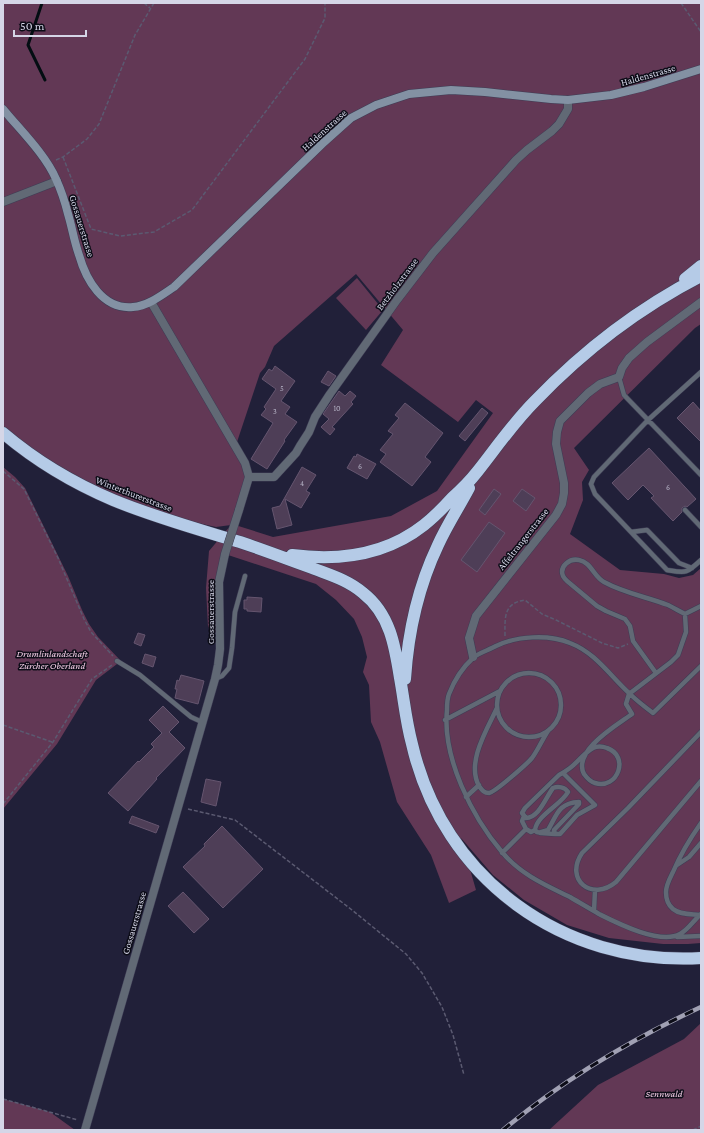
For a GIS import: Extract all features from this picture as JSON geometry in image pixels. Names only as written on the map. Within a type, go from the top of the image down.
[{"type":"highway","points":[[656,302],[701,266]]},
{"type":"highway","points":[[269,552],[310,557],[342,557],[361,554],[386,546],[416,531],[439,512],[477,473],[516,422],[557,379],[590,350],[628,320],[701,276]]},
{"type":"highway","name":"Winterthurerstrasse","points":[[3,433],[55,470],[106,497],[154,515],[269,552]]},
{"type":"highway","points":[[408,725],[405,694],[406,660],[409,638],[419,596],[437,546],[477,473]]},
{"type":"highway","points":[[269,552],[337,577],[351,584],[366,595],[383,615],[391,634],[398,662],[412,746],[420,775],[428,795],[441,821],[458,846],[470,862],[493,885],[517,905],[538,918],[569,935],[588,942],[621,952],[642,956],[701,958]]},
{"type":"street","name":"Haldenstrasse","points":[[150,302],[174,287],[322,144],[351,118],[376,105],[409,94],[452,90],[568,100],[611,95],[644,87],[701,69]]},
{"type":"street","name":"Betzholzstrasse","points":[[249,477],[274,477],[296,453],[309,432],[315,417],[330,394],[415,277],[433,254],[516,160],[559,124],[568,109],[568,100]]},
{"type":"street","name":"Gossauerstrasse","points":[[3,109],[49,164],[57,181],[68,213],[79,256],[91,284],[104,298],[116,306],[134,307],[150,302]]},
{"type":"street","points":[[3,202],[57,181]]},
{"type":"street","points":[[150,302],[236,445],[245,463],[249,477]]},
{"type":"street","points":[[619,377],[628,358],[657,334],[701,302]]},
{"type":"street","name":"Affeltrangerstrasse","points":[[473,657],[469,638],[476,616],[556,515],[562,504],[564,483],[556,444],[560,421],[588,393],[600,384],[619,377]]},
{"type":"street","name":"Gossauerstrasse","points":[[86,1127],[215,679],[220,649],[218,599],[219,582],[225,554],[249,477]]},
{"type":"lane","points":[[701,372],[648,420],[594,477],[591,484],[595,494],[667,570],[683,572],[692,568],[701,560]]},
{"type":"lane","points":[[619,377],[624,395],[701,475]]},
{"type":"lane","points":[[685,510],[701,527]]},
{"type":"lane","points":[[631,532],[647,530],[679,563],[692,568]]},
{"type":"lane","points":[[656,673],[633,641],[630,626],[625,619],[597,606],[567,581],[563,576],[562,570],[564,565],[572,560],[582,561],[589,565],[593,572],[602,581],[668,605],[684,614]]},
{"type":"lane","points":[[215,679],[222,676],[229,668],[235,612],[245,576]]},
{"type":"lane","points":[[684,614],[701,606]]},
{"type":"lane","points":[[563,773],[595,805],[577,815],[560,834],[540,833],[536,832],[535,830],[531,832],[526,829],[522,821],[524,816],[522,813],[525,808],[563,773],[586,753],[594,743],[632,714],[626,704],[630,694],[678,655],[686,632],[684,614]]},
{"type":"lane","points":[[701,666],[653,713],[630,694],[590,654],[570,642],[550,638],[527,638],[504,642],[473,657],[458,676],[448,695],[446,720],[449,745],[456,772],[466,797],[481,824],[502,853],[517,866],[532,878],[635,931],[671,937],[701,936]]},
{"type":"lane","points":[[117,661],[140,675],[191,717],[202,722]]},
{"type":"lane","points":[[446,720],[500,691],[509,680],[522,674],[536,674],[549,680],[558,691],[561,705],[559,714],[531,759],[496,790],[488,793],[482,790],[479,785],[476,776],[476,759],[483,737],[497,708]]},
{"type":"lane","points":[[500,691],[497,708],[498,714],[503,724],[507,728],[516,734],[527,737],[539,735],[548,730]]},
{"type":"lane","points":[[701,732],[628,808],[582,853],[576,865],[579,881],[589,889],[595,890],[613,885],[619,880],[701,781]]},
{"type":"lane","points":[[602,746],[614,752],[620,767],[614,779],[610,782],[596,784],[588,779],[582,766],[586,753],[594,748],[602,746]]},
{"type":"lane","points":[[535,830],[536,824],[575,784]]},
{"type":"lane","points":[[466,797],[479,785]]},
{"type":"lane","points":[[524,816],[529,818],[538,812],[553,788],[564,788],[568,792]]},
{"type":"lane","points":[[555,834],[554,830],[556,827],[586,796]]},
{"type":"lane","points":[[540,833],[548,830],[555,816],[563,806],[575,802],[579,802],[579,804]]},
{"type":"lane","points":[[700,914],[687,914],[674,910],[669,904],[666,896],[666,889],[688,842],[701,823]]},
{"type":"lane","points":[[502,853],[526,829]]},
{"type":"lane","points":[[676,865],[689,857],[701,843]]},
{"type":"lane","points":[[594,911],[595,890]]},
{"type":"lane","points":[[671,937],[682,933],[700,914]]},
{"type":"path","points":[[144,3],[150,8]]},
{"type":"path","points":[[49,164],[63,157],[87,139],[99,124],[135,34],[154,3]]},
{"type":"path","points":[[63,157],[91,229],[120,236],[154,232],[192,210],[305,59],[325,18],[325,3]]},
{"type":"path","points":[[681,3],[701,32]]},
{"type":"path","points":[[3,471],[24,489],[58,558],[91,632],[117,661],[92,679],[53,742],[3,804]]},
{"type":"path","points":[[504,642],[505,615],[509,608],[517,601],[525,600],[542,614],[602,643],[618,648],[633,641]]},
{"type":"path","points":[[3,725],[53,742]]},
{"type":"path","points":[[178,806],[235,820],[352,910],[406,954],[422,973],[442,1007],[453,1035],[464,1075]]},
{"type":"path","points":[[3,1099],[86,1127]]},
{"type":"path","points":[[693,1130],[701,1126]]},
{"type":"green space","points":[[3,3],[701,3],[701,324],[695,328],[574,448],[589,470],[582,482],[583,500],[570,534],[620,570],[664,574],[679,578],[693,575],[701,568],[701,943],[663,944],[609,938],[567,925],[524,900],[493,875],[461,838],[476,890],[449,903],[431,855],[397,802],[380,742],[371,722],[369,685],[363,672],[367,657],[362,637],[354,619],[336,600],[316,584],[225,554],[219,582],[220,636],[208,627],[206,588],[209,551],[231,525],[216,527],[138,510],[112,499],[3,433]],"holes":[[[356,274],[403,330],[381,365],[458,422],[476,400],[493,413],[437,491],[391,516],[273,537],[232,524],[249,477],[236,445],[260,373],[265,367],[274,346]]]},
{"type":"green space","points":[[357,278],[383,310],[366,330],[336,298]]},
{"type":"green space","name":"Drumlinlandschaft Zürcher Oberland","points":[[3,467],[25,488],[68,576],[89,624],[98,637],[121,661],[96,680],[57,744],[3,809]]},
{"type":"green space","name":"Sennwald","points":[[701,1023],[701,1130],[549,1130],[598,1085],[684,1039]]},
{"type":"green space","points":[[3,1099],[50,1112],[75,1130],[3,1130]]},
{"type":"building","points":[[275,366],[295,381],[281,401],[290,407],[285,414],[297,422],[284,440],[285,441],[267,469],[251,459],[273,423],[261,415],[266,409],[264,407],[276,389],[262,379],[269,369],[272,371]]},
{"type":"building","points":[[328,371],[336,376],[329,386],[321,382]]},
{"type":"building","points":[[339,391],[345,396],[350,391],[356,396],[351,402],[353,404],[332,427],[335,429],[330,435],[321,427],[329,419],[323,414]]},
{"type":"building","points":[[693,402],[701,411],[701,442],[677,418]]},
{"type":"building","points":[[405,403],[443,433],[425,457],[431,462],[412,486],[380,462],[386,454],[380,450],[393,434],[388,431],[399,418],[395,415]]},
{"type":"building","points":[[482,408],[488,413],[465,441],[459,436]]},
{"type":"building","points":[[649,448],[696,499],[687,507],[685,506],[682,508],[682,512],[673,521],[651,498],[654,496],[643,485],[628,500],[612,483]]},
{"type":"building","points":[[357,454],[376,464],[367,479],[347,468],[354,456],[356,457]]},
{"type":"building","points":[[302,467],[316,475],[306,491],[310,493],[301,508],[285,499],[292,525],[277,529],[272,508],[280,506]]},
{"type":"building","points":[[494,489],[501,494],[485,515],[479,510]]},
{"type":"building","points":[[522,489],[535,498],[526,511],[513,501]]},
{"type":"building","points":[[489,522],[505,533],[477,572],[461,560]]},
{"type":"building","points":[[247,597],[262,598],[261,612],[247,611],[247,609],[244,609],[244,600],[247,600]]},
{"type":"building","points":[[138,633],[145,635],[141,646],[134,643]]},
{"type":"building","points":[[145,654],[156,657],[153,667],[142,663]]},
{"type":"building","points":[[181,675],[204,681],[198,704],[175,698],[177,680],[179,681]]},
{"type":"building","points":[[163,706],[179,722],[169,732],[185,748],[156,778],[157,779],[128,811],[108,793],[138,761],[139,762],[154,747],[151,744],[162,733],[149,720]]},
{"type":"building","points":[[206,779],[221,782],[216,806],[201,802]]},
{"type":"building","points":[[132,816],[159,826],[156,833],[129,823]]},
{"type":"building","points":[[222,826],[263,869],[223,908],[183,867],[205,846],[204,844]]},
{"type":"building","points":[[183,892],[209,919],[194,933],[168,906]]},
{"type":"waterway","points":[[42,3],[28,45],[45,80]]},
{"type":"railway","points":[[503,1130],[549,1094],[598,1062],[649,1033],[701,1007]]}]
